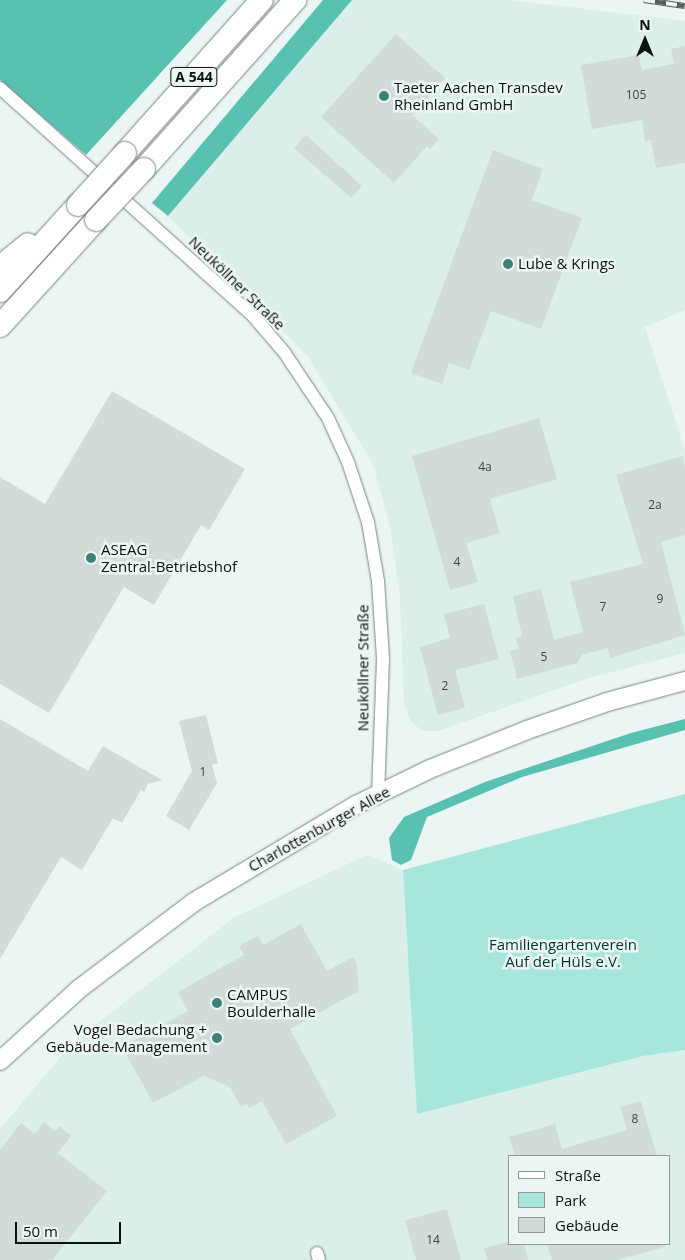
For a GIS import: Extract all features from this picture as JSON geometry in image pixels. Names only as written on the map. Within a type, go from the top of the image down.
[{"type":"highway","name":"A 544","points":[[0,291],[262,0]]},
{"type":"highway","name":"A 544","points":[[0,326],[295,0]]},
{"type":"highway","points":[[0,267],[78,205]]},
{"type":"street","name":"Neuköllner Straße","points":[[0,88],[254,317],[284,352],[328,418],[348,462],[368,522],[378,581],[383,659],[378,795]]},
{"type":"street","name":"Charlottenburger Allee","points":[[0,1061],[79,989],[194,902],[378,795],[527,730],[607,702],[685,681]]},
{"type":"shaded area","points":[[352,0],[510,0],[685,21],[685,310],[645,327],[685,451],[685,653],[589,678],[438,731],[422,731],[411,721],[404,704],[400,598],[391,531],[373,464],[308,357],[168,216]]},
{"type":"shaded area","points":[[367,855],[403,870],[417,1114],[643,1056],[685,1050],[685,1260],[0,1260],[0,1129],[73,1042],[235,917]]},
{"type":"green space","points":[[0,0],[227,0],[86,155],[0,80]]},
{"type":"green space","points":[[323,0],[352,0],[168,216],[152,203]]},
{"type":"green space","points":[[685,719],[685,730],[522,777],[427,817],[411,860],[401,865],[392,860],[389,838],[404,817],[485,782],[631,733]]},
{"type":"green space","name":"Familiengartenverein Auf der Hüls e.V.","points":[[685,794],[685,1050],[643,1056],[417,1114],[403,870]]},
{"type":"building","name":"Taeter Aachen Transdev Rheinland GmbH","points":[[396,34],[445,78],[412,115],[439,139],[430,149],[427,146],[394,183],[321,117]]},
{"type":"building","points":[[685,46],[685,163],[656,168],[651,140],[645,141],[642,120],[592,129],[581,65],[639,55],[642,70],[674,64],[671,49]]},
{"type":"building","points":[[306,135],[362,186],[351,198],[294,148]]},
{"type":"building","name":"Lube & Krings","points":[[493,150],[543,169],[532,200],[582,218],[541,329],[491,311],[469,370],[449,363],[442,384],[411,373]]},
{"type":"building","name":"ASEAG Zentral-Betriebshof","points":[[112,391],[245,469],[209,530],[201,525],[154,605],[124,587],[49,713],[0,684],[0,477],[45,504]]},
{"type":"building","points":[[539,418],[557,479],[490,499],[500,533],[466,543],[478,582],[450,590],[412,456]]},
{"type":"building","points":[[682,456],[685,467],[685,535],[661,542],[685,635],[610,658],[608,648],[582,655],[577,663],[517,679],[510,651],[519,649],[516,638],[522,636],[513,596],[541,589],[554,640],[583,632],[570,582],[643,564],[616,475]]},
{"type":"building","points":[[484,604],[499,659],[455,670],[465,708],[438,715],[420,647],[450,638],[444,614]]},
{"type":"building","points":[[206,715],[218,763],[212,765],[217,783],[189,830],[166,816],[192,771],[179,721]]},
{"type":"building","points":[[0,719],[88,771],[103,746],[162,780],[148,784],[144,792],[141,790],[122,823],[113,818],[82,870],[61,857],[0,959]]},
{"type":"building","name":"Vogel Bedachung + Gebäude-Management","points":[[301,924],[327,971],[353,957],[357,965],[359,991],[290,1029],[337,1116],[286,1144],[262,1101],[249,1108],[247,1104],[241,1107],[230,1087],[204,1076],[153,1103],[122,1047],[188,1011],[178,992],[244,955],[239,946],[258,936],[263,945]]},
{"type":"building","points":[[641,1101],[657,1155],[515,1155],[509,1137],[555,1124],[562,1149],[627,1130],[620,1107]]},
{"type":"building","points":[[44,1122],[55,1131],[59,1126],[71,1136],[58,1153],[107,1191],[52,1260],[0,1260],[0,1150],[21,1123],[35,1134]]},
{"type":"building","points":[[447,1209],[461,1260],[416,1260],[405,1220]]},
{"type":"building","points":[[508,1242],[508,1245],[524,1245],[528,1260],[487,1260],[484,1248]]},
{"type":"building","points":[[547,1245],[663,1245],[664,1247],[618,1260],[552,1260]]},
{"type":"railway","points":[[644,0],[685,6]]},
{"type":"place","name":"Taeter Aachen Transdev Rheinland GmbH","points":[[384,96]]},
{"type":"place","name":"Lube & Krings","points":[[508,264]]},
{"type":"place","name":"ASEAG Zentral-Betriebshof","points":[[91,558]]},
{"type":"place","name":"CAMPUS Boulderhalle","points":[[217,1003]]},
{"type":"place","name":"Vogel Bedachung + Gebäude-Management","points":[[217,1038]]}]
